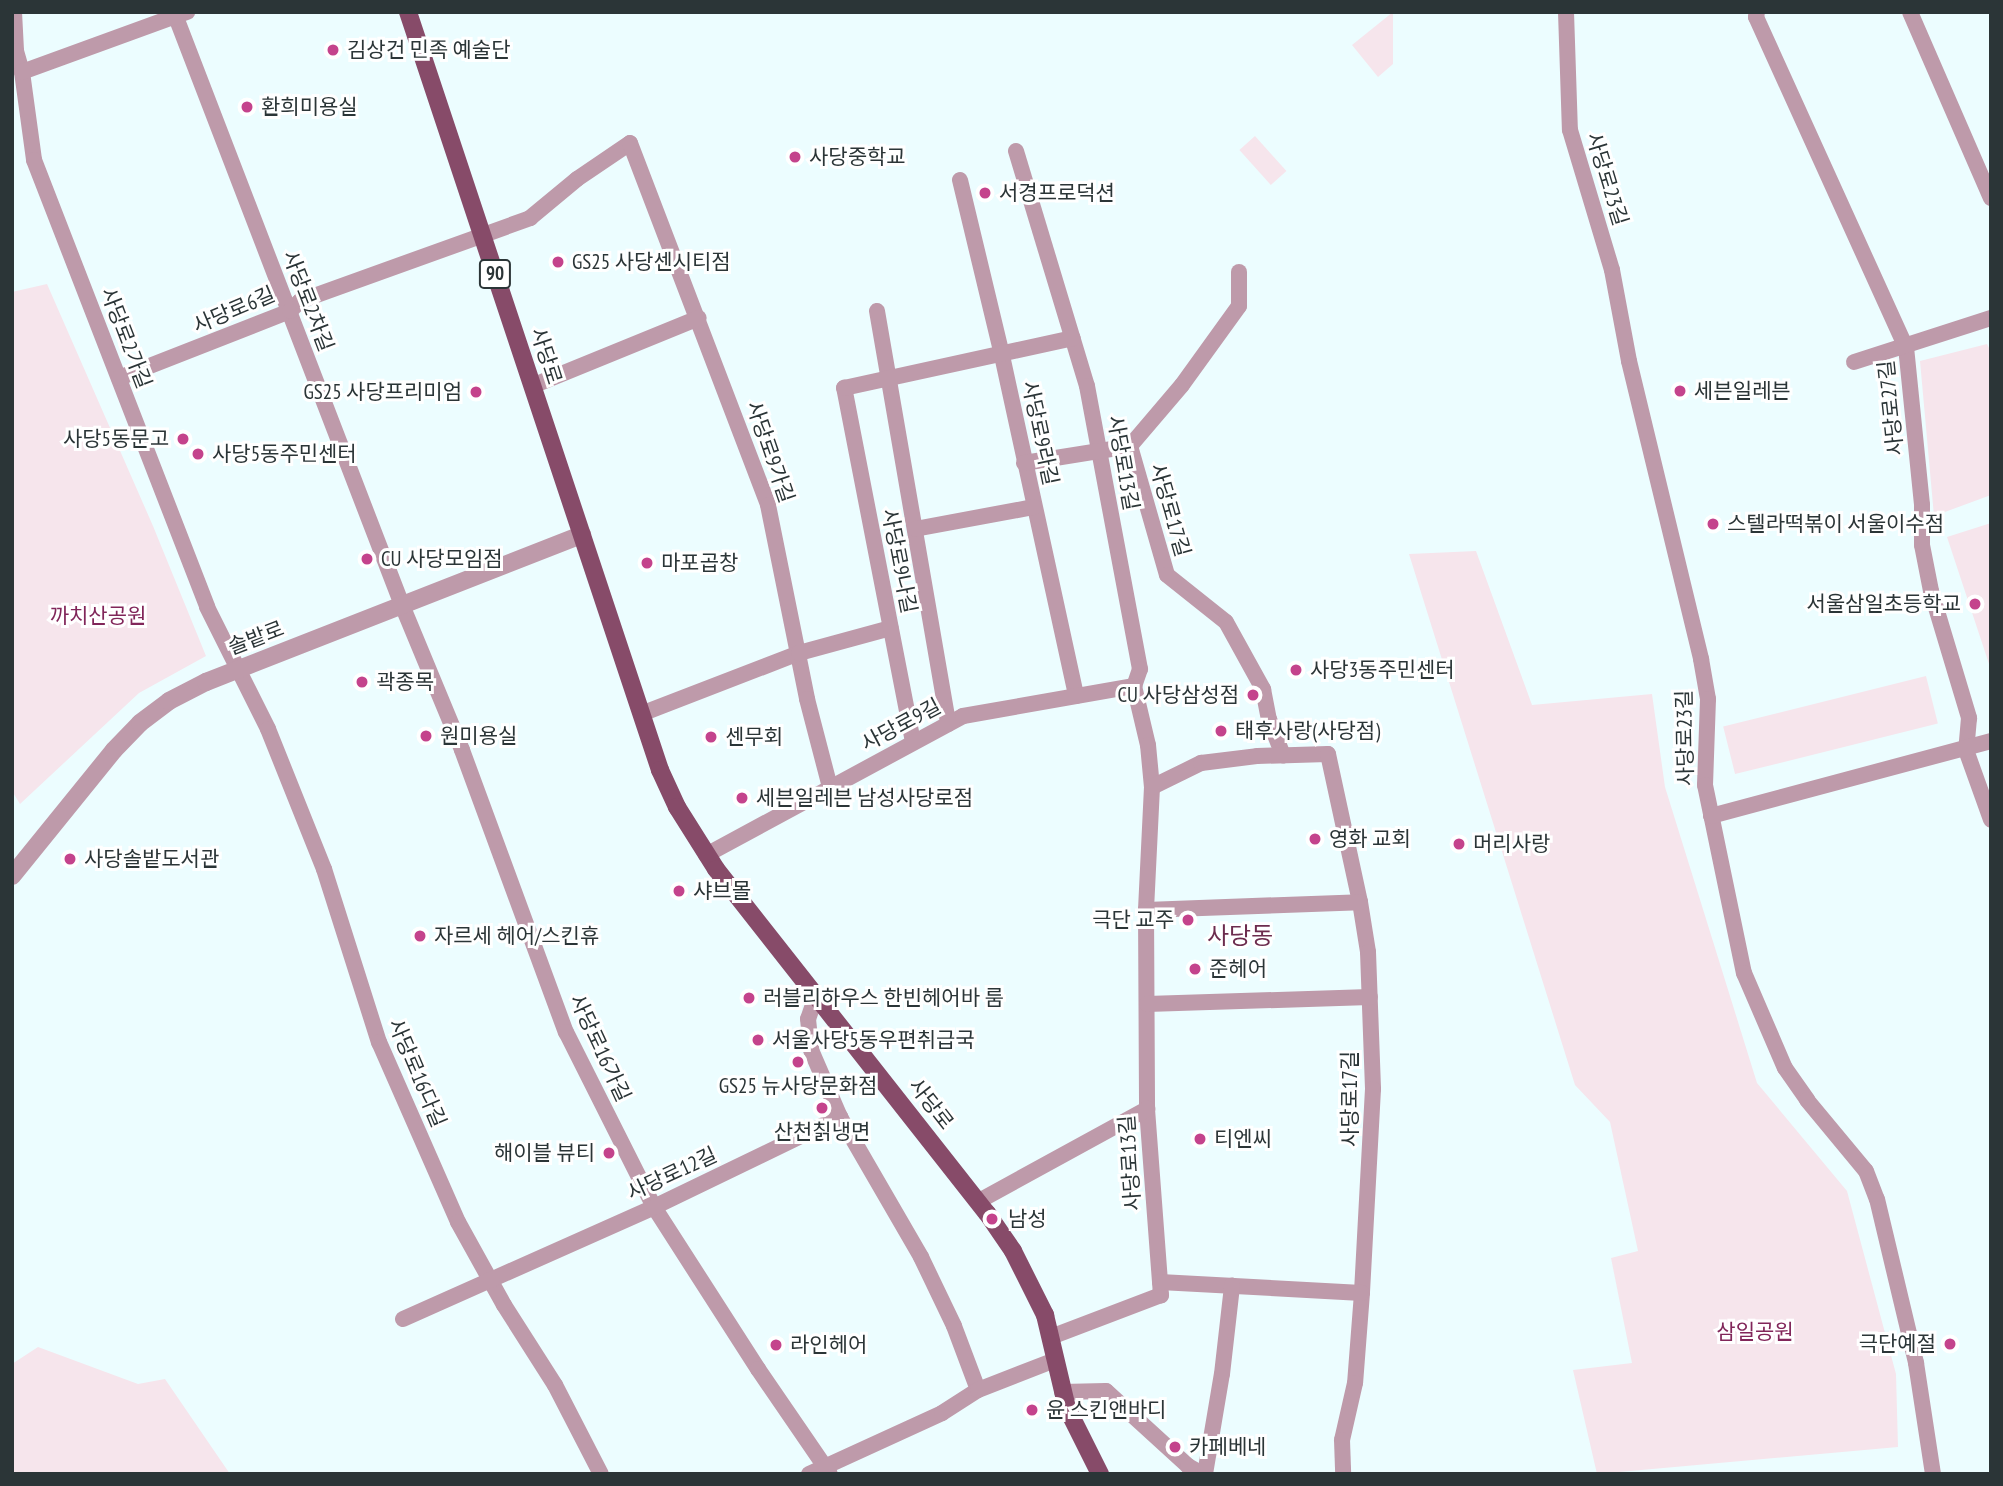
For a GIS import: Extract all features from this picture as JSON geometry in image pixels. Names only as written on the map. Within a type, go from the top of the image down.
[{"type":"main road","name":"사당로","points":[[408,12],[641,714],[660,770],[677,807],[706,855],[979,1202],[1027,1272],[1051,1337],[1062,1392],[1078,1433],[1100,1474]]},
{"type":"street","name":"사당로2가길","points":[[14,12],[16,51],[22,72],[34,160],[207,607],[237,670]]},
{"type":"street","name":"사당로23길","points":[[1566,12],[1570,130],[1612,270],[1629,360],[1708,699],[1705,785],[1744,973],[1785,1068],[1807,1100],[1866,1171],[1877,1199],[1912,1341],[1933,1474]]},
{"type":"street","name":"사당로27길","points":[[1757,12],[1756,17],[1906,347],[1922,505],[1922,545],[1931,591],[1969,718],[1966,750],[1991,820]]},
{"type":"street","points":[[1910,12],[1991,198]]},
{"type":"street","points":[[22,72],[179,14]]},
{"type":"street","name":"사당로2차길","points":[[179,14],[402,605]]},
{"type":"street","name":"사당로6길","points":[[119,378],[290,311],[300,301],[482,233],[530,218],[577,179],[630,144]]},
{"type":"street","name":"사당로9가길","points":[[630,144],[699,317],[768,505],[830,787]]},
{"type":"street","name":"사당로13길","points":[[1016,151],[1087,386],[1140,669],[1134,686],[1148,745],[1152,787],[1146,910],[1147,1109],[1160,1282]]},
{"type":"street","name":"사당로9라길","points":[[960,180],[1001,351],[1076,696]]},
{"type":"street","name":"사당로17길","points":[[1239,272],[1239,306],[1182,385],[1130,446],[1167,575],[1226,622],[1264,689],[1269,719],[1292,755],[1328,754],[1360,902],[1370,997],[1373,1089],[1355,1383],[1342,1440],[1343,1474]]},
{"type":"street","points":[[877,311],[948,724]]},
{"type":"street","points":[[532,386],[699,317]]},
{"type":"street","points":[[1854,362],[1989,319]]},
{"type":"street","points":[[889,379],[1001,351],[1073,338]]},
{"type":"street","name":"사당로9나길","points":[[889,379],[844,388],[913,742]]},
{"type":"street","points":[[1024,463],[1130,446]]},
{"type":"street","points":[[915,529],[1034,507]]},
{"type":"street","name":"솔밭로","points":[[12,876],[114,750],[140,723],[169,701],[237,670],[582,535]]},
{"type":"street","name":"사당로16가길","points":[[402,605],[462,750],[566,1032],[654,1207],[821,1471]]},
{"type":"street","points":[[641,714],[799,653],[891,628]]},
{"type":"street","name":"사당로16다길","points":[[237,670],[268,729],[324,869],[379,1042],[458,1222],[490,1280],[555,1385],[601,1474]]},
{"type":"street","name":"사당로9길","points":[[706,855],[963,716],[1134,686]]},
{"type":"street","points":[[1712,816],[1966,750],[1991,741]]},
{"type":"street","points":[[1152,787],[1201,763],[1292,755]]},
{"type":"street","points":[[1146,910],[1360,902]]},
{"type":"street","points":[[816,996],[808,1019],[811,1050],[840,1117],[921,1257],[954,1326],[978,1390]]},
{"type":"street","points":[[1147,1004],[1370,997]]},
{"type":"street","points":[[979,1202],[1147,1109]]},
{"type":"street","name":"사당로12길","points":[[403,1319],[654,1207],[840,1117]]},
{"type":"street","points":[[1051,1337],[1161,1296],[1160,1282],[1362,1293]]},
{"type":"street","points":[[1062,1392],[1105,1391],[1188,1466],[1203,1474],[1222,1374],[1233,1286]]},
{"type":"street","points":[[821,1471],[942,1413],[978,1390],[1055,1360]]},
{"type":"green space","points":[[1393,12],[1393,64],[1378,77],[1352,45]]},
{"type":"green space","points":[[1255,136],[1286,171],[1271,185],[1239,150]]},
{"type":"green space","name":"까치산공원","points":[[47,284],[153,526],[206,656],[139,693],[20,804],[12,791],[12,292]]},
{"type":"green space","points":[[1987,344],[1991,352],[1991,495],[1934,516],[1920,361]]},
{"type":"green space","points":[[1991,523],[1991,670],[1947,537]]},
{"type":"green space","name":"삼일공원","points":[[1476,551],[1532,705],[1652,694],[1665,787],[1757,1083],[1847,1191],[1896,1374],[1898,1447],[1597,1474],[1573,1370],[1632,1363],[1611,1258],[1638,1251],[1610,1122],[1575,1085],[1409,554]]},
{"type":"green space","points":[[1926,676],[1938,724],[1735,774],[1723,727]]},
{"type":"green space","points":[[38,1347],[138,1384],[165,1379],[230,1474],[12,1474],[12,1364]]},
{"type":"place","name":"김상건 민족 예술단","points":[[333,50]]},
{"type":"place","name":"환희미용실","points":[[247,107]]},
{"type":"place","name":"사당중학교","points":[[795,157]]},
{"type":"place","name":"서경프로덕션","points":[[985,193]]},
{"type":"place","name":"GS25 사당센시티점","points":[[558,262]]},
{"type":"place","name":"세븐일레븐","points":[[1680,391]]},
{"type":"place","name":"GS25 사당프리미엄","points":[[476,392]]},
{"type":"place","name":"사당5동문고","points":[[183,439]]},
{"type":"place","name":"사당5동주민센터","points":[[198,454]]},
{"type":"place","name":"스텔라떡볶이 서울이수점","points":[[1713,524]]},
{"type":"place","name":"CU 사당모임점","points":[[367,559]]},
{"type":"place","name":"마포곱창","points":[[647,563]]},
{"type":"place","name":"서울삼일초등학교","points":[[1975,604]]},
{"type":"place","name":"사당3동주민센터","points":[[1296,670]]},
{"type":"place","name":"곽종목","points":[[362,682]]},
{"type":"place","name":"CU 사당삼성점","points":[[1253,695]]},
{"type":"place","name":"태후사랑(사당점)","points":[[1221,731]]},
{"type":"place","name":"원미용실","points":[[426,736]]},
{"type":"place","name":"센무회","points":[[711,737]]},
{"type":"place","name":"세븐일레븐 남성사당로점","points":[[742,798]]},
{"type":"place","name":"영화 교회","points":[[1315,839]]},
{"type":"place","name":"머리사랑","points":[[1459,844]]},
{"type":"place","name":"사당솔밭도서관","points":[[70,859]]},
{"type":"place","name":"샤브몰","points":[[679,891]]},
{"type":"place","name":"극단 교주","points":[[1188,920]]},
{"type":"place","name":"자르세 헤어/스킨휴","points":[[420,936]]},
{"type":"place","name":"준헤어","points":[[1195,969]]},
{"type":"place","name":"러블리하우스 한빈헤어바 룸","points":[[749,998]]},
{"type":"place","name":"서울사당5동우편취급국","points":[[758,1040]]},
{"type":"place","name":"GS25 뉴사당문화점","points":[[798,1062]]},
{"type":"place","name":"산천칡냉면","points":[[822,1108]]},
{"type":"place","name":"티엔씨","points":[[1200,1139]]},
{"type":"place","name":"해이블 뷰티","points":[[609,1153]]},
{"type":"place","name":"남성","points":[[992,1219]]},
{"type":"place","name":"극단예절","points":[[1950,1344]]},
{"type":"place","name":"라인헤어","points":[[776,1345]]},
{"type":"place","name":"윤 스킨앤바디","points":[[1032,1410]]},
{"type":"place","name":"카페베네","points":[[1175,1447]]},
{"type":"district","name":"사당동","points":[[1240,936]]}]
